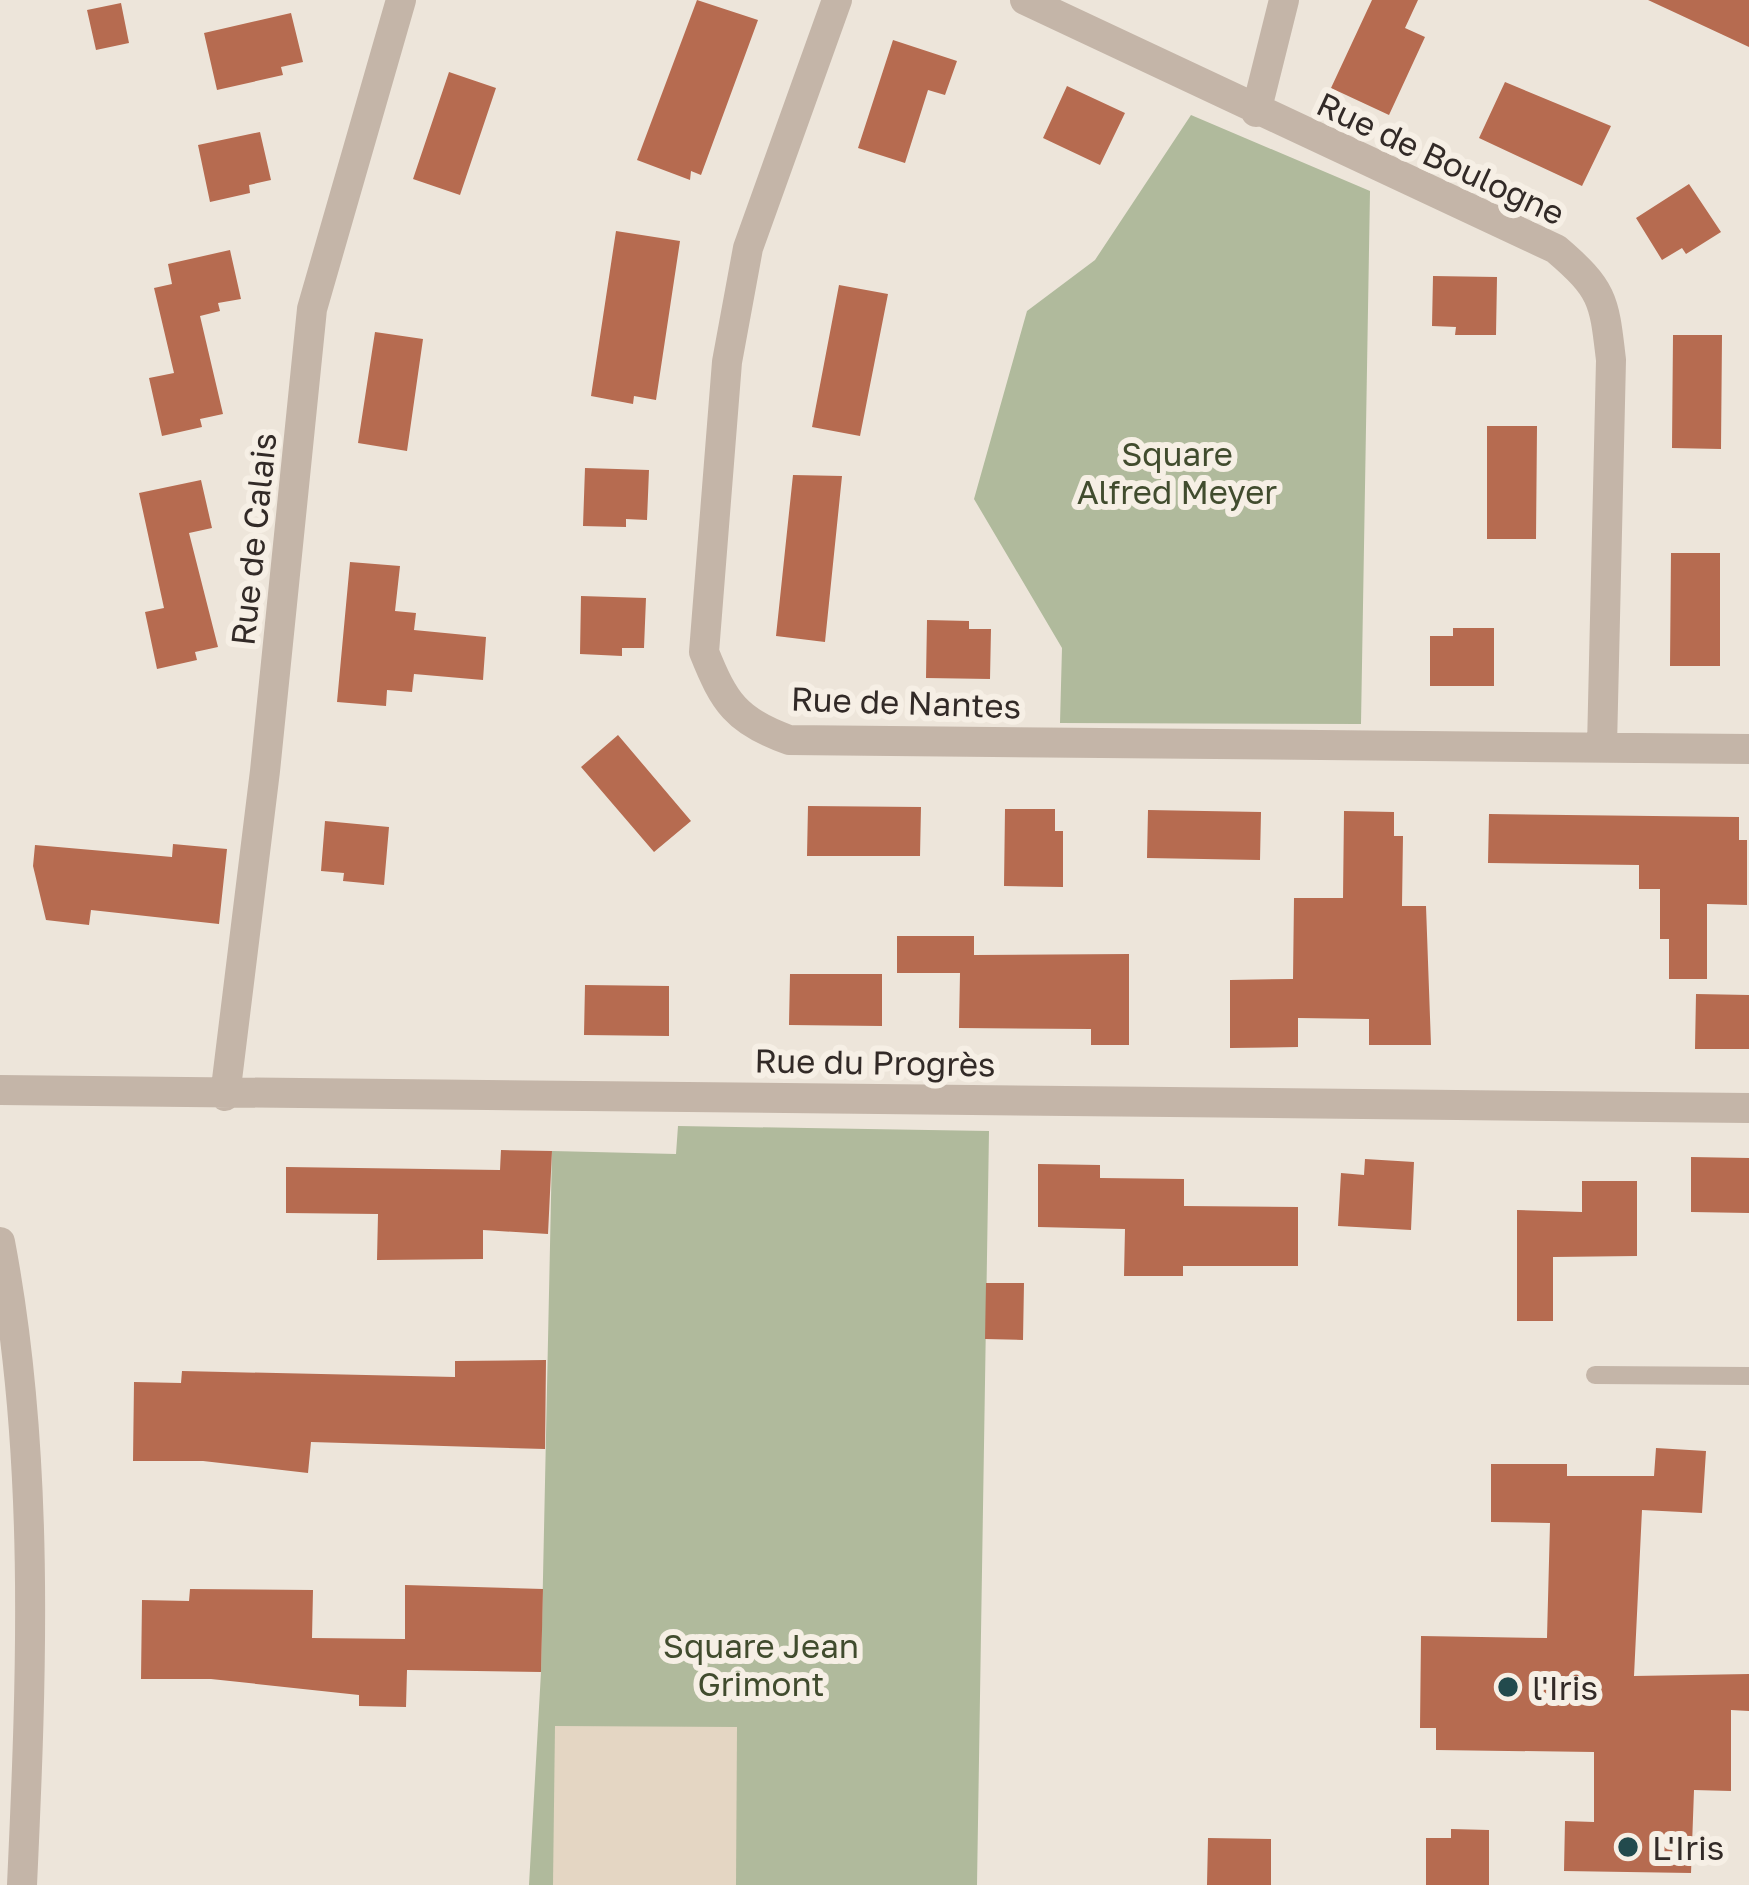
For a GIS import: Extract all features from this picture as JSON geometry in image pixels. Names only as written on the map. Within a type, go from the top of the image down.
[{"type":"street","name":"Rue de Calais","points":[[225,1096],[266,771],[312,309],[400,0]]},
{"type":"street","name":"Rue de Nantes","points":[[837,0],[748,248],[727,362],[704,652],[722,695],[752,727],[789,740],[1749,749]]},
{"type":"street","name":"Rue de Boulogne","points":[[1025,0],[1556,249],[1604,299],[1611,360],[1602,747]]},
{"type":"street","points":[[1256,112],[1284,0]]},
{"type":"street","name":"Rue du Progrès","points":[[0,1090],[225,1096],[1749,1108]]},
{"type":"street","points":[[0,1242],[20,1348],[31,1657],[22,1885]]},
{"type":"lane","points":[[1595,1375],[1749,1376]]},
{"type":"green space","name":"Square Alfred Meyer","points":[[1191,115],[1370,191],[1361,724],[1060,723],[1062,648],[974,499],[1027,311],[1095,260]]},
{"type":"green space","name":"Square Jean Grimont","points":[[678,1126],[989,1131],[977,1885],[529,1885],[541,1672],[552,1151],[676,1154]]},
{"type":"shaded area","points":[[555,1726],[737,1727],[736,1885],[553,1885]]},
{"type":"building","points":[[697,0],[758,20],[701,175],[691,171],[690,180],[637,160]]},
{"type":"building","points":[[1372,0],[1418,0],[1405,28],[1425,37],[1389,115],[1331,88]]},
{"type":"building","points":[[1648,0],[1749,0],[1749,47]]},
{"type":"building","points":[[121,3],[129,43],[96,50],[87,10]]},
{"type":"building","points":[[291,13],[303,62],[281,67],[283,75],[217,90],[204,33]]},
{"type":"building","points":[[893,40],[957,61],[945,95],[928,90],[905,163],[858,148]]},
{"type":"building","points":[[449,72],[496,88],[460,195],[413,179]]},
{"type":"building","points":[[1505,82],[1611,126],[1582,186],[1479,138]]},
{"type":"building","points":[[1067,86],[1125,113],[1100,165],[1043,138]]},
{"type":"building","points":[[260,132],[271,180],[249,185],[250,193],[210,202],[198,145]]},
{"type":"building","points":[[1689,184],[1721,232],[1686,254],[1682,248],[1662,260],[1636,218]]},
{"type":"building","points":[[616,231],[680,241],[656,400],[634,396],[633,404],[591,396]]},
{"type":"building","points":[[230,250],[241,299],[218,303],[220,311],[200,316],[223,414],[200,419],[202,427],[162,436],[149,378],[174,373],[154,288],[172,284],[168,264]]},
{"type":"building","points":[[1433,276],[1497,277],[1496,335],[1455,335],[1456,327],[1432,326]]},
{"type":"building","points":[[839,285],[888,294],[860,436],[812,427]]},
{"type":"building","points":[[375,332],[423,339],[407,451],[358,443]]},
{"type":"building","points":[[1673,335],[1722,335],[1721,449],[1672,448]]},
{"type":"building","points":[[1487,426],[1537,426],[1536,539],[1487,539]]},
{"type":"building","points":[[585,468],[649,470],[647,520],[626,519],[626,527],[583,526]]},
{"type":"building","points":[[793,475],[842,476],[825,642],[776,636]]},
{"type":"building","points":[[201,480],[212,528],[189,533],[218,647],[195,652],[197,660],[157,669],[145,612],[164,608],[139,493]]},
{"type":"building","points":[[1671,553],[1720,553],[1720,666],[1670,666]]},
{"type":"building","points":[[350,562],[400,566],[395,611],[416,613],[414,630],[486,637],[483,680],[414,674],[412,692],[387,690],[386,706],[337,702]]},
{"type":"building","points":[[581,596],[646,598],[644,648],[622,648],[622,656],[580,654]]},
{"type":"building","points":[[927,620],[969,621],[969,629],[991,629],[990,679],[926,678]]},
{"type":"building","points":[[1453,628],[1494,628],[1494,686],[1430,686],[1430,636],[1453,636]]},
{"type":"building","points":[[618,735],[691,821],[654,852],[581,767]]},
{"type":"building","points":[[808,806],[921,807],[920,856],[807,856]]},
{"type":"building","points":[[1005,809],[1055,809],[1055,831],[1063,831],[1063,887],[1004,886]]},
{"type":"building","points":[[1148,810],[1261,812],[1260,860],[1147,858]]},
{"type":"building","points":[[1344,811],[1394,812],[1394,836],[1403,836],[1402,906],[1426,906],[1431,1045],[1369,1045],[1369,1019],[1298,1018],[1298,1047],[1230,1048],[1230,980],[1293,979],[1294,898],[1343,898]]},
{"type":"building","points":[[1489,814],[1739,817],[1739,840],[1747,840],[1747,905],[1707,904],[1707,979],[1669,979],[1669,939],[1660,939],[1660,889],[1639,889],[1639,865],[1488,863]]},
{"type":"building","points":[[325,821],[389,827],[384,885],[343,881],[344,873],[321,871]]},
{"type":"building","points":[[173,844],[227,849],[219,924],[91,910],[89,925],[46,920],[33,866],[35,845],[172,857]]},
{"type":"building","points":[[897,936],[974,936],[974,955],[1129,954],[1129,1045],[1091,1045],[1091,1029],[959,1028],[960,973],[897,973]]},
{"type":"building","points":[[790,974],[882,974],[882,1026],[789,1025]]},
{"type":"building","points":[[585,985],[669,986],[669,1036],[584,1035]]},
{"type":"building","points":[[1696,994],[1749,995],[1749,1049],[1695,1049]]},
{"type":"building","points":[[501,1150],[552,1151],[548,1234],[483,1230],[483,1259],[377,1260],[378,1214],[286,1213],[286,1167],[500,1170]]},
{"type":"building","points":[[1691,1157],[1749,1158],[1749,1213],[1691,1212]]},
{"type":"building","points":[[1365,1159],[1414,1162],[1411,1230],[1338,1226],[1341,1173],[1364,1175]]},
{"type":"building","points":[[1038,1164],[1100,1165],[1100,1178],[1184,1179],[1184,1206],[1298,1207],[1298,1266],[1183,1266],[1183,1276],[1124,1276],[1125,1229],[1038,1227]]},
{"type":"building","points":[[1582,1181],[1637,1181],[1637,1256],[1553,1257],[1553,1321],[1517,1321],[1517,1210],[1582,1212]]},
{"type":"building","points":[[986,1283],[1024,1283],[1023,1340],[985,1339]]},
{"type":"building","points":[[546,1360],[545,1449],[311,1442],[308,1473],[203,1461],[133,1461],[134,1382],[181,1383],[182,1371],[455,1377],[455,1361]]},
{"type":"building","points":[[1656,1448],[1706,1451],[1702,1513],[1642,1510],[1634,1676],[1749,1674],[1749,1711],[1731,1710],[1731,1791],[1694,1790],[1691,1873],[1564,1871],[1565,1821],[1594,1822],[1594,1752],[1436,1750],[1436,1728],[1420,1728],[1421,1636],[1547,1638],[1550,1523],[1491,1522],[1491,1464],[1567,1464],[1567,1476],[1654,1476]]},
{"type":"building","points":[[405,1585],[543,1589],[541,1672],[407,1670],[406,1707],[359,1706],[359,1695],[211,1679],[141,1679],[142,1600],[189,1601],[190,1589],[313,1590],[312,1638],[405,1639]]},
{"type":"building","points":[[1451,1829],[1489,1830],[1489,1885],[1426,1885],[1426,1838],[1451,1838]]},
{"type":"building","points":[[1208,1838],[1271,1839],[1271,1885],[1207,1885]]},
{"type":"place","name":"l'Iris","points":[[1508,1687]]},
{"type":"place","name":"L'Iris","points":[[1628,1847]]}]
